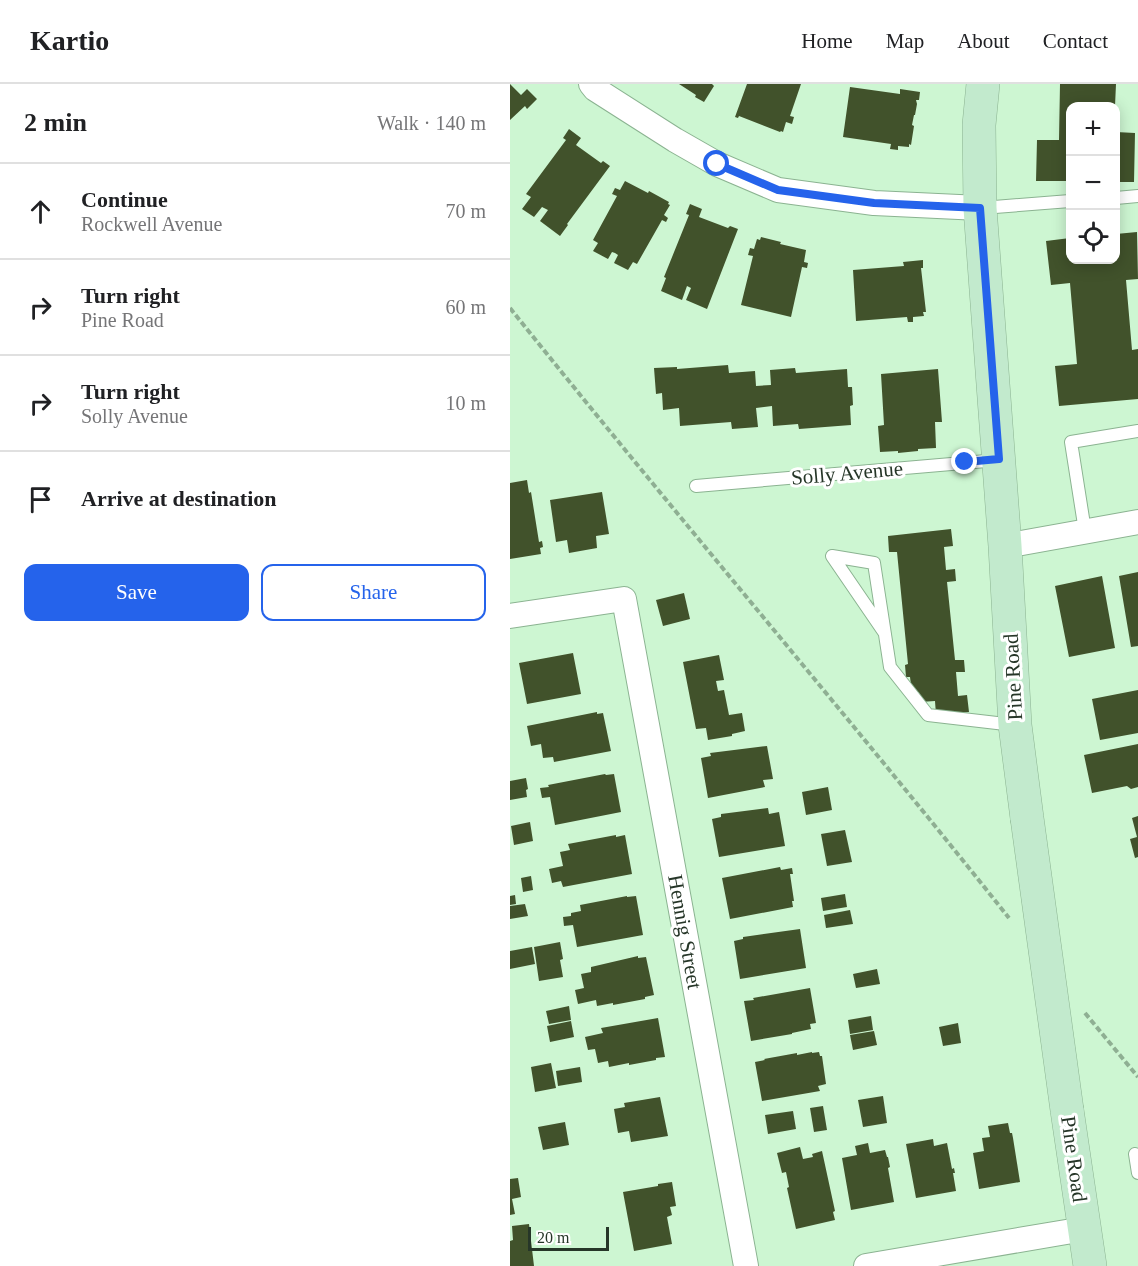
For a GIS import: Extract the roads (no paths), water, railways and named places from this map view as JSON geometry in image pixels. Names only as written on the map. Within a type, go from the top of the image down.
[{"type":"street","points":[[591,84],[605,96],[717,164],[778,190],[874,203],[980,208]]},
{"type":"street","name":"Pine Road","points":[[983,84],[979,125],[980,208],[1016,726],[1090,1266]]},
{"type":"street","points":[[1005,546],[1138,522]]},
{"type":"street","name":"Hennig Street","points":[[510,616],[624,599],[746,1266]]},
{"type":"street","points":[[866,1266],[1084,1229]]},
{"type":"lane","points":[[1120,198],[1138,196]]},
{"type":"lane","points":[[980,208],[1066,201]]},
{"type":"lane","points":[[1085,531],[1071,442],[1138,431]]},
{"type":"lane","name":"Solly Avenue","points":[[696,486],[999,459]]},
{"type":"lane","points":[[884,632],[832,556],[874,563],[890,667],[928,715],[1016,726]]},
{"type":"lane","points":[[1135,1154],[1138,1173]]}]
